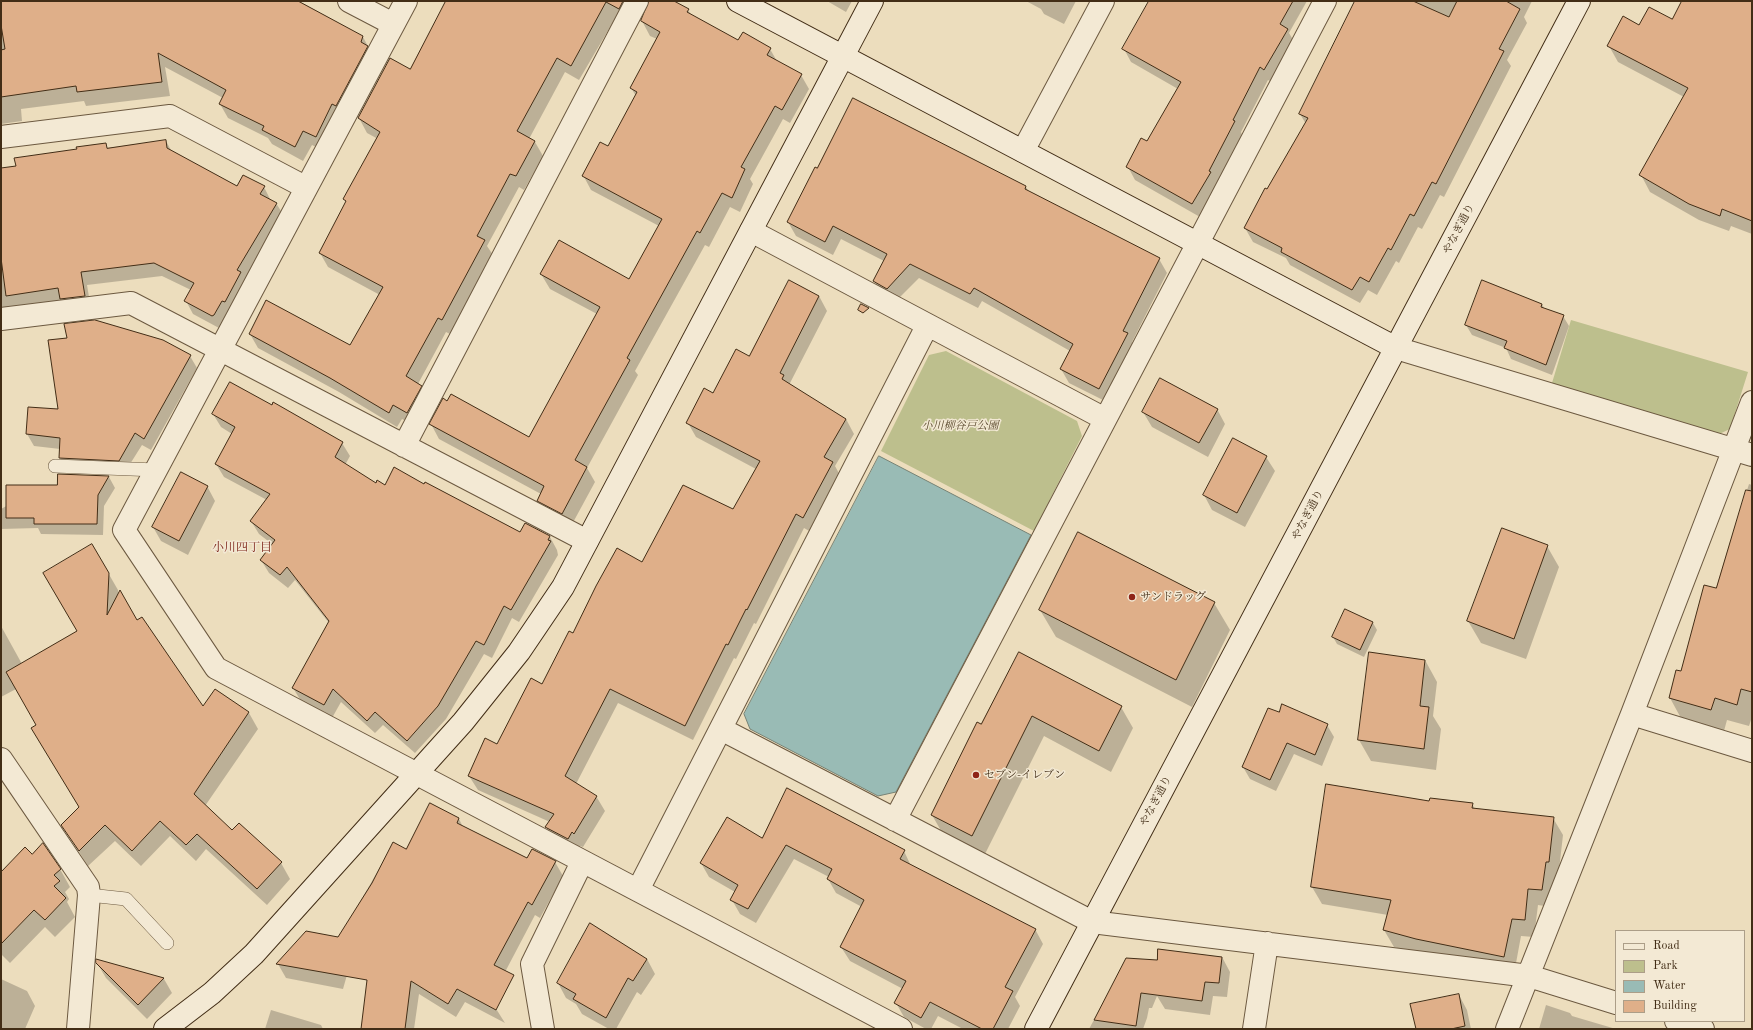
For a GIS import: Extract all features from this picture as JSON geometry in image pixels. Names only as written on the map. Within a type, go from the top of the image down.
[{"type":"street","points":[[349,1],[393,24]]},
{"type":"street","points":[[406,1],[305,187],[221,350],[124,530],[216,668],[901,1029]]},
{"type":"street","points":[[404,446],[637,1]]},
{"type":"street","points":[[738,1],[1396,348],[1743,453]]},
{"type":"street","points":[[165,1029],[212,993],[254,954],[463,722],[519,652],[563,586],[872,1]]},
{"type":"street","points":[[1023,151],[1103,1]]},
{"type":"street","points":[[895,820],[1325,1]]},
{"type":"street","name":"やなぎ通り","points":[[1036,1029],[1579,1]]},
{"type":"street","points":[[1,138],[170,116],[305,187]]},
{"type":"street","points":[[751,231],[1105,419]]},
{"type":"street","points":[[1,319],[131,303],[587,541]]},
{"type":"street","points":[[638,890],[928,326]]},
{"type":"street","points":[[1507,1029],[1632,714],[1743,453],[1752,402]]},
{"type":"street","points":[[1632,714],[1752,751]]},
{"type":"street","points":[[721,729],[1092,922],[1529,976],[1615,1003]]},
{"type":"street","points":[[1,759],[88,887],[89,895],[78,1029]]},
{"type":"street","points":[[543,1029],[532,964],[582,862]]},
{"type":"street","points":[[1254,1029],[1267,943]]},
{"type":"street","points":[[1679,1022],[1702,1029]]},
{"type":"lane","points":[[55,466],[156,470]]},
{"type":"lane","points":[[89,895],[126,899],[167,943]]},
{"type":"green space","points":[[1571,320],[1748,372],[1730,429],[1717,435],[1552,383]]},
{"type":"green space","name":"小川柳谷戸公園","points":[[946,351],[1077,421],[1082,436],[1034,531],[881,451],[929,355]]},
{"type":"water","points":[[879,456],[1031,535],[896,792],[878,796],[750,729],[744,714]]},
{"type":"building","points":[[1,1],[298,1],[363,36],[361,42],[368,46],[336,106],[332,104],[316,137],[303,131],[295,147],[262,130],[264,126],[219,104],[226,90],[158,53],[162,82],[77,92],[76,86],[1,97],[1,50],[5,49],[1,25]]},
{"type":"building","points":[[446,1],[623,1],[619,9],[606,2],[571,66],[557,58],[517,131],[535,141],[516,176],[510,174],[477,236],[485,240],[442,320],[438,318],[406,376],[422,386],[407,413],[393,405],[389,413],[330,378],[249,334],[266,300],[350,345],[383,287],[319,253],[346,201],[343,199],[380,132],[358,118],[390,58],[410,69]]},
{"type":"building","points":[[649,1],[674,1],[689,9],[687,12],[738,40],[743,32],[771,48],[767,55],[802,74],[782,110],[775,106],[741,167],[745,169],[732,198],[722,193],[700,233],[697,231],[627,358],[630,360],[575,460],[587,467],[562,514],[537,501],[544,486],[429,424],[443,398],[447,401],[451,394],[529,437],[600,307],[540,274],[559,240],[629,279],[662,219],[582,176],[600,142],[608,146],[637,92],[630,88],[660,32],[641,21]]},
{"type":"building","points":[[1149,1],[1293,1],[1280,24],[1288,29],[1264,70],[1260,67],[1233,120],[1235,121],[1209,171],[1211,172],[1192,204],[1126,167],[1141,138],[1147,141],[1181,82],[1122,49]]},
{"type":"building","points":[[1355,1],[1413,1],[1449,17],[1457,1],[1506,1],[1520,9],[1499,49],[1504,51],[1436,184],[1432,182],[1414,216],[1410,214],[1391,250],[1388,248],[1369,282],[1360,277],[1352,290],[1281,252],[1282,248],[1244,228],[1265,188],[1267,189],[1308,118],[1299,114]]},
{"type":"building","points":[[1682,1],[1752,1],[1752,221],[1722,209],[1720,216],[1689,204],[1639,175],[1688,88],[1607,46],[1623,16],[1639,25],[1649,7],[1672,19]]},
{"type":"building","points":[[853,98],[1026,186],[1025,189],[1160,258],[1123,331],[1128,333],[1099,389],[1060,369],[1073,344],[974,288],[970,294],[910,264],[887,289],[873,281],[887,254],[833,226],[825,242],[787,222]]},
{"type":"building","points":[[166,140],[167,148],[237,186],[243,175],[265,186],[260,194],[277,203],[237,270],[241,272],[225,302],[222,301],[214,315],[212,316],[184,301],[194,283],[154,263],[81,272],[85,296],[60,299],[58,288],[6,296],[1,258],[1,168],[16,166],[14,158],[77,149],[76,147],[106,143],[107,148]]},
{"type":"building","points":[[789,280],[819,296],[780,373],[784,375],[782,379],[846,419],[824,457],[833,462],[803,518],[796,514],[747,610],[746,609],[728,645],[726,644],[685,726],[610,689],[565,776],[597,796],[574,834],[572,832],[568,839],[545,827],[554,814],[468,776],[485,738],[497,744],[531,678],[542,684],[569,631],[573,633],[617,548],[642,562],[683,485],[733,509],[760,461],[686,423],[704,388],[713,393],[736,349],[749,356]]},
{"type":"building","points":[[1482,280],[1542,304],[1541,307],[1564,315],[1546,365],[1504,348],[1507,341],[1465,325]]},
{"type":"building","points":[[861,304],[869,308],[863,313],[858,310]]},
{"type":"building","points":[[95,320],[163,340],[191,355],[144,439],[135,433],[119,461],[59,458],[60,438],[26,434],[28,407],[58,409],[48,340],[67,338],[64,324]]},
{"type":"building","points":[[1160,378],[1218,409],[1199,443],[1142,412]]},
{"type":"building","points":[[230,382],[272,405],[273,402],[343,442],[335,457],[376,483],[377,480],[385,485],[394,467],[424,484],[425,482],[520,532],[525,523],[550,536],[548,540],[551,541],[511,610],[504,606],[484,645],[476,641],[438,706],[407,741],[375,712],[367,721],[333,689],[324,705],[292,688],[329,621],[287,567],[280,575],[260,560],[275,540],[250,521],[270,494],[215,464],[235,427],[212,414]]},
{"type":"building","points":[[1233,438],[1267,456],[1237,513],[1203,495]]},
{"type":"building","points":[[181,472],[208,486],[179,541],[152,527]]},
{"type":"building","points":[[58,474],[109,476],[98,495],[97,524],[34,524],[34,518],[6,518],[6,485],[57,485]]},
{"type":"building","points":[[1746,490],[1752,491],[1752,692],[1741,689],[1737,705],[1715,698],[1711,710],[1669,698],[1676,670],[1681,671],[1704,585],[1716,588]]},
{"type":"building","points":[[1502,528],[1548,545],[1514,639],[1467,621]]},
{"type":"building","points":[[1078,532],[1215,602],[1176,680],[1039,610]]},
{"type":"building","points":[[92,544],[109,573],[107,615],[120,590],[137,620],[142,617],[203,706],[215,689],[249,712],[194,794],[232,830],[239,823],[282,862],[257,889],[197,834],[186,845],[160,821],[132,851],[105,825],[79,851],[61,825],[79,807],[31,728],[36,725],[6,672],[77,631],[43,573]]},
{"type":"building","points":[[1345,609],[1373,622],[1360,650],[1332,637]]},
{"type":"building","points":[[1019,652],[1122,706],[1099,751],[1032,716],[972,836],[931,815],[977,722],[981,724]]},
{"type":"building","points":[[1369,652],[1425,660],[1420,706],[1429,707],[1424,749],[1358,740]]},
{"type":"building","points":[[1282,704],[1328,724],[1315,755],[1287,743],[1270,780],[1242,767],[1268,708],[1279,712]]},
{"type":"building","points":[[1326,784],[1429,801],[1430,798],[1473,803],[1472,808],[1554,817],[1549,862],[1546,862],[1542,890],[1528,889],[1525,920],[1512,919],[1504,957],[1416,939],[1383,930],[1391,900],[1311,887]]},
{"type":"building","points":[[787,788],[905,850],[900,859],[1036,929],[1005,987],[1013,991],[993,1029],[982,1029],[930,1002],[921,1018],[894,1003],[906,981],[840,947],[864,900],[827,879],[832,869],[786,845],[748,909],[730,900],[738,885],[700,863],[727,817],[762,838]]},
{"type":"building","points":[[430,803],[459,818],[457,823],[527,858],[532,849],[556,861],[532,905],[528,902],[494,965],[514,975],[496,1010],[457,989],[448,1004],[411,981],[405,1029],[361,1029],[367,980],[276,964],[306,931],[338,937],[372,883],[393,842],[406,849]]},
{"type":"building","points":[[43,843],[61,869],[54,875],[60,881],[54,886],[66,898],[45,920],[34,910],[1,944],[1,872],[25,847],[32,854]]},
{"type":"building","points":[[590,923],[647,959],[633,981],[628,978],[606,1018],[573,999],[576,994],[557,983]]},
{"type":"building","points":[[1158,949],[1222,957],[1219,983],[1205,982],[1202,1001],[1141,993],[1136,1026],[1094,1020],[1126,958],[1157,960]]},
{"type":"building","points":[[96,959],[164,978],[138,1005],[96,963]]},
{"type":"building","points":[[1459,994],[1465,1026],[1451,1029],[1416,1029],[1410,1004]]},
{"type":"place","name":"サンドラッグ","points":[[1132,597]]},
{"type":"place","name":"セブン-イレブン","points":[[976,775]]},
{"type":"district","name":"小川四丁目","points":[[242,548]]}]
